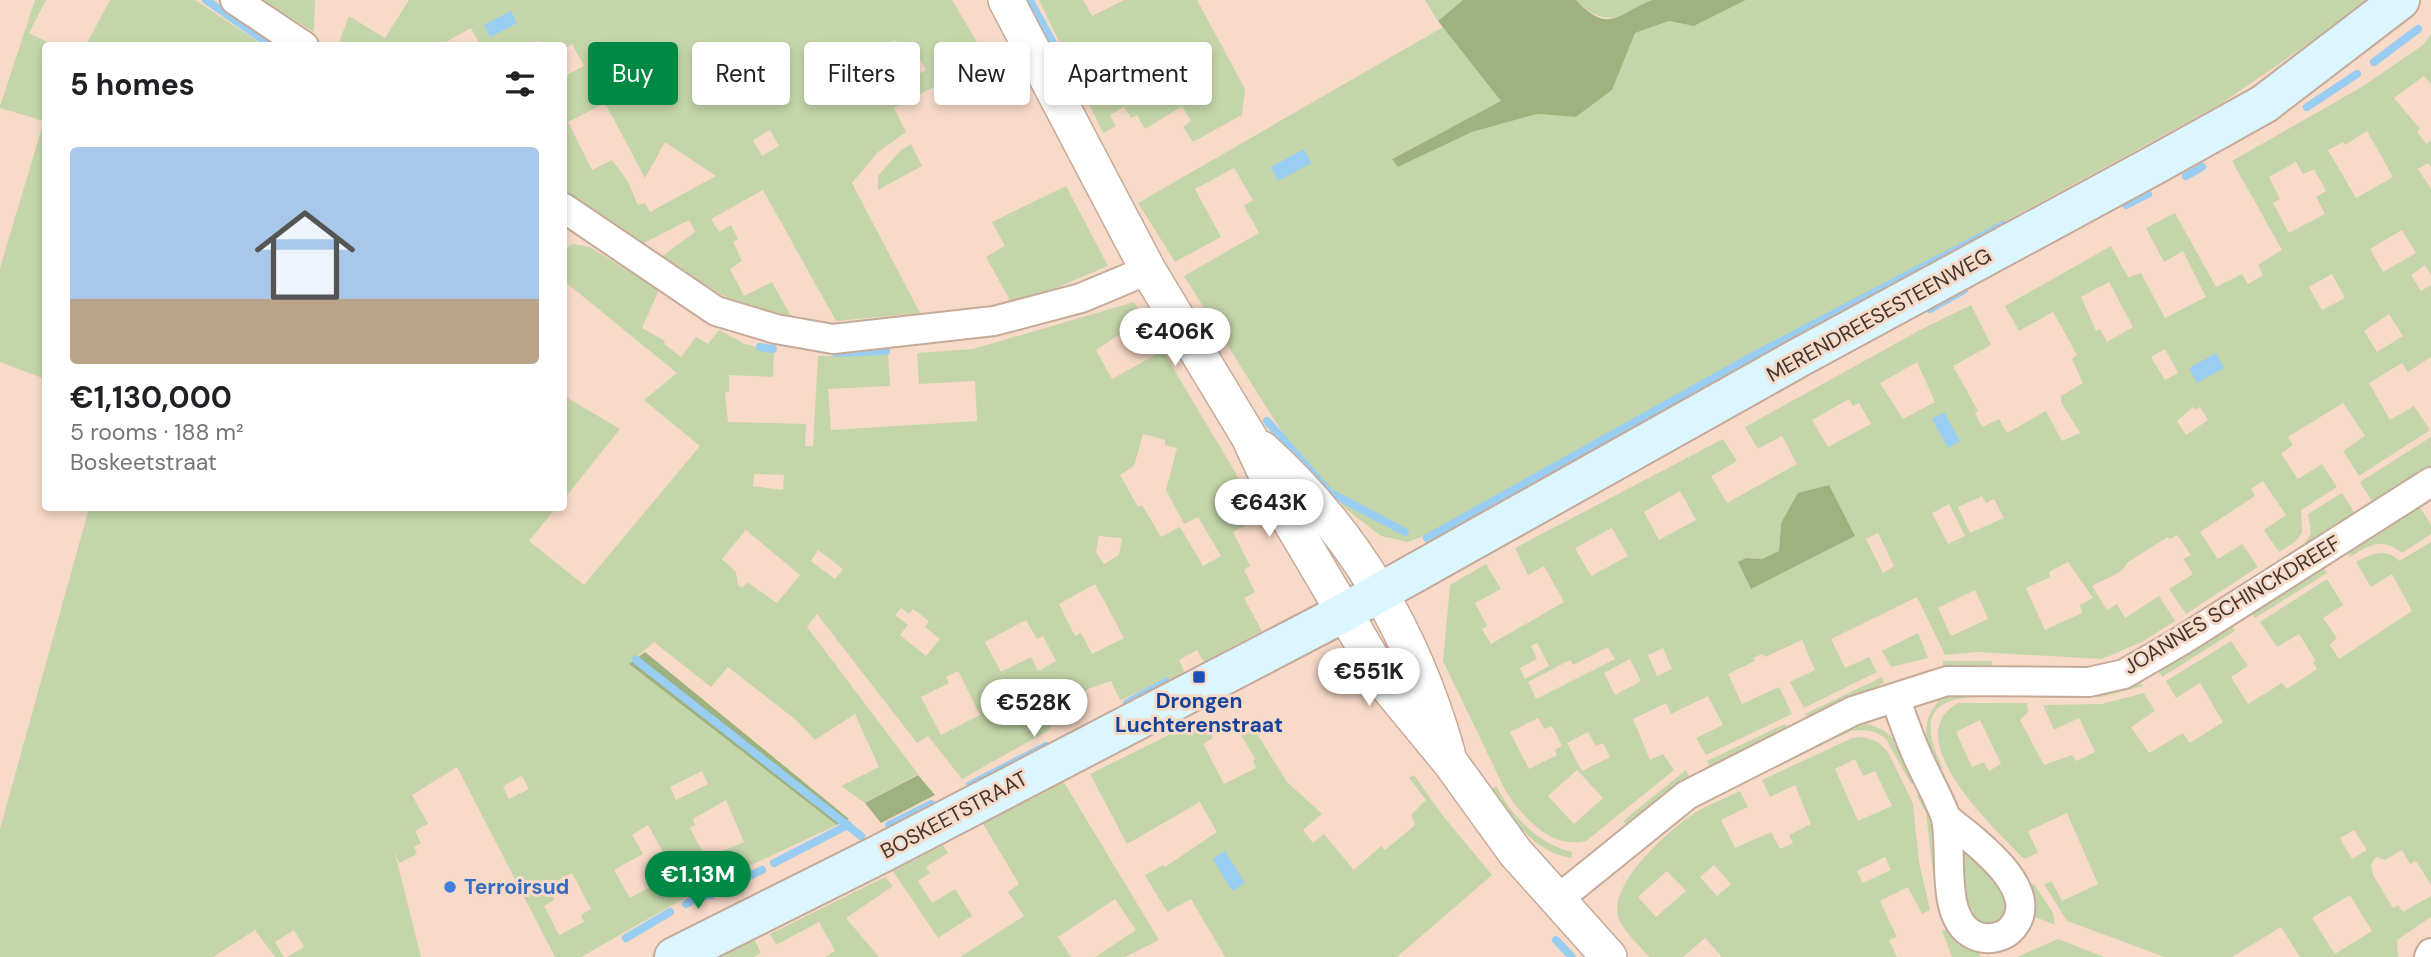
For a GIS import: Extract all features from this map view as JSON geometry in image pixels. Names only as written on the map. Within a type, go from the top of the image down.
[{"type":"main road","name":"MERENDREESESTEENWEG","points":[[1345,612],[1812,351],[2264,104],[2400,0]]},
{"type":"main road","name":"BOSKEETSTRAAT","points":[[674,957],[884,852],[1345,612]]},
{"type":"street","points":[[235,0],[298,42]]},
{"type":"street","points":[[1006,0],[1148,270],[1249,437],[1279,502],[1389,688],[1450,762],[1515,852],[1609,957]]},
{"type":"street","points":[[567,210],[716,311],[776,329],[833,339],[994,321],[1082,298],[1148,270]]},
{"type":"street","points":[[1249,437],[1295,479],[1334,523],[1409,643],[1433,703],[1450,762]]},
{"type":"street","name":"JOANNES SCHINCKDREEF","points":[[1557,900],[1687,795],[1853,711],[1947,681],[2089,682],[2124,674],[2181,642],[2431,482]]},
{"type":"street","points":[[1895,698],[1915,751],[1946,818]]},
{"type":"green space","points":[[35,0],[46,0],[29,33],[48,42],[42,42],[42,120],[0,106]]},
{"type":"green space","points":[[110,0],[195,0],[258,42],[88,42]]},
{"type":"green space","points":[[261,0],[315,0],[314,32]]},
{"type":"green space","points":[[409,0],[952,0],[977,42],[934,42],[934,87],[920,94],[920,73],[926,70],[920,59],[920,42],[804,42],[804,105],[900,105],[894,108],[906,132],[878,152],[852,183],[920,313],[836,321],[763,190],[711,219],[719,232],[731,225],[738,239],[733,242],[742,261],[730,269],[744,296],[772,282],[793,320],[740,306],[661,257],[695,232],[689,220],[642,244],[567,193],[567,75],[584,66],[572,44],[567,47],[567,42],[478,42],[471,28],[446,42],[339,42],[349,16],[385,38]],"holes":[[[588,42],[678,42],[678,105],[606,105],[645,178],[665,142],[716,176],[650,212],[645,203],[638,205],[627,180],[612,160],[592,170],[568,122],[601,105],[588,105]],[[770,130],[779,146],[762,156],[753,140]]]},
{"type":"green space","points":[[1039,0],[1083,0],[1092,16],[1124,0],[1197,0],[1245,89],[1242,115],[1193,142],[1183,127],[1191,121],[1182,106],[1145,129],[1137,115],[1131,118],[1124,107],[1110,115],[1116,126],[1103,133],[1090,105],[1212,105],[1212,42],[1059,42]]},
{"type":"green space","points":[[1425,0],[1463,0],[1438,21]]},
{"type":"green space","points":[[1463,0],[1576,0],[1588,11],[1607,19],[1623,15],[1653,0],[1746,0],[1694,26],[1669,21],[1635,33],[1612,90],[1576,117],[1537,114],[1472,132],[1398,167],[1392,159],[1501,101],[1438,21]]},
{"type":"green space","points":[[1576,0],[1654,0],[1633,12],[1614,18],[1596,15]]},
{"type":"green space","points":[[1746,0],[2372,0],[2219,105],[1439,530],[1408,542],[1381,536],[1346,509],[1292,448],[1184,276],[1259,233],[1244,206],[1253,200],[1234,168],[1195,189],[1221,237],[1175,262],[1138,203],[1443,27],[1502,101],[1393,158],[1398,167],[1472,132],[1537,114],[1576,117],[1612,90],[1634,33],[1669,21],[1694,26]]},
{"type":"green space","points":[[2431,34],[2431,84],[2424,76],[2394,98],[2420,129],[2417,131],[2426,144],[2431,141],[2431,167],[2428,163],[2418,169],[2431,189],[2431,275],[2425,265],[2411,275],[2421,291],[2431,285],[2431,357],[2408,372],[2402,363],[2369,383],[2390,420],[2414,406],[2430,430],[2359,476],[2343,451],[2365,436],[2343,403],[2288,437],[2293,445],[2281,454],[2298,479],[2322,464],[2337,487],[2301,510],[2302,533],[2295,542],[2279,552],[2264,530],[2286,515],[2263,481],[2251,489],[2255,496],[2200,532],[2218,559],[2242,544],[2258,567],[2186,614],[2169,589],[2193,574],[2183,559],[2191,555],[2177,535],[2170,539],[2168,537],[2128,562],[2117,573],[2092,586],[2107,610],[2117,604],[2125,618],[2159,596],[2175,621],[2142,642],[2102,659],[1976,652],[1945,655],[1917,597],[1831,639],[1845,668],[1869,657],[1877,672],[1804,708],[1790,682],[1815,670],[1802,640],[1765,657],[1762,654],[1753,658],[1755,661],[1728,674],[1742,704],[1779,687],[1792,714],[1706,755],[1696,738],[1723,725],[1708,696],[1671,714],[1666,703],[1633,719],[1650,760],[1663,754],[1674,770],[1586,841],[1561,841],[1540,830],[1521,812],[1506,792],[1443,661],[1450,585],[1486,564],[1501,589],[1475,603],[1487,626],[1482,629],[1491,644],[1564,602],[1544,566],[1528,575],[1515,548],[1723,439],[1737,461],[1711,476],[1727,503],[1797,464],[1782,436],[1758,449],[1745,427],[1922,329],[1971,305],[1991,345],[1953,366],[1978,411],[1975,413],[1982,427],[1999,419],[2007,433],[2046,411],[2062,441],[2080,433],[2061,402],[2061,396],[2083,383],[2072,359],[2077,355],[2053,312],[2019,331],[2005,306],[2111,246],[2128,277],[2141,273],[2165,318],[2206,297],[2183,251],[2164,262],[2146,228],[2175,213],[2216,287],[2242,274],[2248,284],[2263,275],[2258,265],[2282,250],[2232,161],[2360,88],[2423,45]],"holes":[[[2367,131],[2393,177],[2356,198],[2328,150],[2343,142],[2345,145]],[[2296,162],[2303,174],[2314,169],[2326,191],[2316,197],[2325,214],[2289,233],[2273,203],[2280,199],[2269,177]],[[2402,230],[2416,253],[2383,272],[2370,249]],[[2332,274],[2345,298],[2322,310],[2309,287]],[[2109,282],[2133,327],[2107,342],[2100,329],[2096,331],[2081,297]],[[2389,314],[2403,336],[2377,352],[2364,331]],[[2165,349],[2178,373],[2165,380],[2151,357]],[[1917,362],[1935,402],[1903,419],[1880,383]],[[1849,399],[1853,406],[1859,403],[1871,424],[1828,447],[1812,420]],[[2193,407],[2196,410],[2200,407],[2208,420],[2186,435],[2177,421]],[[1828,485],[1855,536],[1751,589],[1746,558],[1762,559],[1779,551],[1781,523]],[[1680,491],[1696,520],[1659,540],[1644,512]],[[1982,496],[1986,503],[1994,499],[2004,518],[1970,533],[1958,507]],[[1949,504],[1965,536],[1948,544],[1932,513]],[[1612,528],[1628,556],[1591,576],[1575,548]],[[1878,533],[1894,566],[1883,573],[1866,539]],[[2068,562],[2093,598],[2080,605],[2082,613],[2045,630],[2026,588],[2050,577],[2049,572]],[[1975,590],[1988,619],[1951,636],[1938,608]],[[1537,643],[1549,666],[1525,679],[1520,668],[1537,659],[1531,646]],[[1608,647],[1615,659],[1536,699],[1528,682],[1570,660],[1573,665]],[[1663,648],[1672,669],[1657,676],[1648,655]],[[1630,659],[1641,681],[1615,695],[1604,673]],[[1538,718],[1544,729],[1552,726],[1562,746],[1555,750],[1557,755],[1529,769],[1510,732]],[[1588,732],[1596,746],[1603,743],[1610,757],[1582,771],[1567,743]],[[1577,770],[1603,798],[1574,824],[1548,796]]]},
{"type":"green space","points":[[42,128],[42,378],[0,362],[0,268]]},
{"type":"green space","points":[[911,144],[922,166],[878,190],[878,176],[900,151]]},
{"type":"green space","points":[[1066,186],[1108,266],[1013,306],[986,257],[1005,246],[992,222]]},
{"type":"green space","points":[[573,244],[590,247],[659,290],[642,328],[665,341],[664,344],[681,357],[696,337],[708,344],[719,330],[745,344],[774,351],[773,377],[729,375],[729,391],[725,392],[728,422],[806,424],[805,446],[813,446],[818,356],[888,355],[890,386],[828,389],[831,430],[977,421],[975,381],[919,384],[917,353],[973,349],[1134,302],[1235,472],[1258,519],[1233,532],[1250,566],[1244,570],[1255,592],[1244,598],[1262,631],[1204,662],[1197,650],[1179,660],[1185,673],[1120,700],[1111,681],[1088,689],[1060,709],[1049,730],[962,779],[928,736],[917,743],[817,614],[807,627],[918,774],[865,803],[841,786],[879,767],[855,714],[815,740],[796,720],[728,667],[711,687],[654,642],[629,664],[837,825],[704,887],[581,957],[555,957],[457,767],[412,795],[428,824],[415,831],[421,843],[414,847],[417,854],[399,863],[394,849],[421,957],[287,957],[304,947],[294,930],[275,942],[284,957],[275,957],[255,930],[213,957],[0,957],[0,829],[88,511],[554,511],[529,541],[584,585],[700,446],[644,400],[677,373],[567,283],[567,247]],"holes":[[[1140,326],[1155,355],[1112,379],[1096,350],[1123,332],[1124,334]],[[1143,434],[1165,440],[1165,445],[1177,448],[1166,490],[1184,524],[1198,517],[1221,556],[1203,566],[1180,527],[1161,537],[1142,505],[1138,507],[1120,475],[1134,466]],[[754,474],[784,475],[783,490],[753,486]],[[746,530],[800,575],[777,603],[747,582],[742,588],[738,585],[736,572],[722,559]],[[1099,536],[1122,538],[1119,555],[1104,564],[1096,552]],[[818,550],[843,569],[835,579],[811,561]],[[1095,584],[1124,638],[1092,654],[1081,633],[1075,636],[1059,604]],[[901,608],[909,614],[913,609],[929,621],[925,627],[940,639],[926,656],[900,635],[908,625],[895,615]],[[1026,620],[1037,639],[1043,636],[1056,661],[1038,671],[1031,657],[1001,672],[985,642]],[[958,671],[980,715],[941,735],[921,697],[949,683],[946,677]],[[702,771],[708,784],[676,800],[670,787]],[[522,776],[529,789],[509,799],[503,786]],[[726,800],[744,842],[706,858],[690,828],[695,825],[693,819]],[[648,825],[670,864],[656,872],[660,881],[630,898],[614,870],[643,854],[632,835]],[[572,873],[591,909],[581,915],[584,922],[559,935],[544,906],[554,900],[548,885]]]},
{"type":"green space","points":[[567,398],[620,429],[567,495]]},
{"type":"green space","points":[[2431,437],[2431,473],[2376,508],[2360,482]]},
{"type":"green space","points":[[1829,485],[1855,536],[1751,589],[1738,562],[1746,558],[1762,559],[1779,551],[1781,523],[1798,493]]},
{"type":"green space","points":[[2342,493],[2358,518],[2300,549],[2311,534],[2308,514]]},
{"type":"green space","points":[[2420,507],[2431,525],[2431,534],[2402,553],[2388,545],[2376,544],[2350,557],[2347,552]]},
{"type":"green space","points":[[2431,542],[2431,885],[2416,861],[2410,864],[2402,850],[2385,860],[2376,857],[2371,864],[2373,875],[2393,908],[2398,905],[2403,912],[2431,896],[2431,917],[2397,940],[2398,957],[2300,957],[2281,927],[2232,957],[2165,957],[2067,921],[2044,884],[2052,882],[2062,901],[2098,884],[2067,813],[2028,831],[2038,853],[2024,859],[1974,806],[1944,760],[1938,738],[1942,719],[1958,703],[2027,703],[2028,712],[2020,720],[2044,765],[2072,755],[2076,761],[2095,752],[2079,718],[2054,730],[2043,705],[2102,704],[2144,693],[2155,711],[2131,727],[2149,753],[2183,733],[2190,743],[2223,722],[2200,683],[2176,698],[2166,681],[2231,641],[2248,666],[2231,677],[2248,704],[2282,683],[2287,689],[2317,669],[2313,662],[2316,661],[2299,634],[2277,647],[2260,622],[2327,579],[2343,605],[2323,618],[2337,638],[2330,645],[2339,659],[2412,611],[2392,574],[2371,587],[2356,562],[2373,554],[2384,553],[2399,561]],"holes":[[[1980,720],[2001,764],[1989,771],[1984,762],[1972,767],[1956,732]],[[2354,830],[2367,850],[2352,859],[2340,838]],[[2350,895],[2372,931],[2335,954],[2312,918]]]},
{"type":"green space","points":[[2323,567],[2327,573],[2255,618],[2252,613]]},
{"type":"green space","points":[[2232,625],[2235,631],[2162,677],[2159,672]]},
{"type":"green space","points":[[1918,633],[1928,658],[1891,667],[1882,651]]},
{"type":"green space","points":[[645,652],[849,819],[837,825],[629,664]]},
{"type":"green space","points":[[1943,661],[1992,661],[1992,669],[1943,668]]},
{"type":"green space","points":[[1882,677],[1884,683],[1808,720],[1805,714]]},
{"type":"green space","points":[[2139,681],[2143,686],[2101,697],[2041,698],[2038,692],[2128,686]]},
{"type":"green space","points":[[2021,691],[2025,697],[1964,698],[1948,702],[1936,710],[1931,723],[1932,742],[1943,768],[1937,771],[1929,749],[1926,729],[1932,710],[1939,701],[1948,693]]},
{"type":"green space","points":[[1203,718],[1213,738],[1203,744],[1224,784],[1256,768],[1253,761],[1255,759],[1241,735],[1254,729],[1287,782],[1322,814],[1303,830],[1313,843],[1324,834],[1354,870],[1381,846],[1385,850],[1415,825],[1411,815],[1426,800],[1409,778],[1414,775],[1443,816],[1492,875],[1397,957],[1225,957],[1191,899],[1167,912],[1145,875],[1163,865],[1165,867],[1217,832],[1200,802],[1127,844],[1090,774]]},
{"type":"green space","points":[[1855,723],[1879,728],[1888,734],[1901,749],[1917,781],[1911,784],[1886,739],[1865,730],[1851,731],[1758,776],[1755,770]]},
{"type":"green space","points":[[1785,724],[1788,730],[1710,767],[1707,761]]},
{"type":"green space","points":[[1863,737],[1878,742],[1888,752],[1913,804],[1919,862],[1930,910],[1922,914],[1908,887],[1880,901],[1897,937],[1889,940],[1897,957],[1722,957],[1705,938],[1683,957],[1649,957],[1621,924],[1618,905],[1622,890],[1643,859],[1671,831],[1696,812],[1740,791],[1748,807],[1721,820],[1735,848],[1771,832],[1780,849],[1793,843],[1789,835],[1811,824],[1795,785],[1770,797],[1762,780],[1852,738]],"holes":[[[1855,759],[1863,776],[1875,771],[1892,806],[1858,821],[1835,769]],[[1885,857],[1891,870],[1863,883],[1857,871]],[[1714,865],[1731,884],[1717,896],[1700,877]],[[1667,871],[1686,891],[1656,917],[1638,897]]]},
{"type":"green space","points":[[1686,770],[1689,776],[1664,793],[1628,826],[1623,821]]},
{"type":"green space","points":[[918,775],[935,795],[881,823],[865,803]]},
{"type":"green space","points":[[1062,779],[1159,940],[1125,957],[1095,957],[1136,930],[1115,899],[1058,937],[1071,957],[960,957],[1024,916],[1008,892],[1019,884],[982,822]]},
{"type":"green space","points":[[1496,786],[1510,808],[1527,827],[1548,842],[1572,852],[1571,858],[1546,849],[1525,833],[1491,790]]},
{"type":"green space","points":[[1922,793],[1930,810],[1943,903],[1937,906],[1926,813],[1917,796]]},
{"type":"green space","points":[[943,845],[948,853],[926,867],[930,873],[918,881],[932,903],[955,889],[972,916],[938,938],[893,871]]},
{"type":"green space","points":[[1965,848],[2007,894],[2009,920],[1985,930],[1967,912],[1961,849]]},
{"type":"green space","points":[[885,877],[893,886],[846,918],[879,957],[825,957],[835,951],[819,922],[776,945],[770,934]]},
{"type":"green space","points":[[2034,884],[2053,913],[2055,925],[2033,916],[2029,887]]},
{"type":"green space","points":[[1951,927],[1978,949],[1981,957],[1952,957],[1942,931]]},
{"type":"green space","points":[[754,939],[761,953],[754,957],[718,957]]},
{"type":"green space","points":[[2058,939],[2104,957],[2017,957]]},
{"type":"water","points":[[511,11],[517,23],[490,37],[484,25]]},
{"type":"water","points":[[1304,149],[1311,163],[1278,181],[1271,167]]},
{"type":"water","points":[[2216,353],[2224,368],[2197,383],[2189,368]]},
{"type":"water","points":[[1944,412],[1960,441],[1948,448],[1932,419]]},
{"type":"water","points":[[1225,851],[1245,883],[1232,891],[1213,859]]},
{"type":"waterway","points":[[206,0],[266,42]]},
{"type":"waterway","points":[[1031,3],[1052,42]]},
{"type":"waterway","points":[[2374,62],[2418,29]]},
{"type":"waterway","points":[[2307,107],[2357,74]]},
{"type":"waterway","points":[[2186,176],[2202,167]]},
{"type":"waterway","points":[[2126,205],[2148,194]]},
{"type":"waterway","points":[[1427,538],[1753,356],[2003,225]]},
{"type":"waterway","points":[[1930,309],[1964,290]]},
{"type":"waterway","points":[[760,347],[773,349]]},
{"type":"waterway","points":[[836,353],[886,351]]},
{"type":"waterway","points":[[1267,421],[1329,492],[1405,532]]},
{"type":"waterway","points":[[636,660],[861,836]]},
{"type":"waterway","points":[[1127,703],[1166,682]]},
{"type":"waterway","points":[[970,785],[1046,746]]},
{"type":"waterway","points":[[889,825],[931,804]]},
{"type":"waterway","points":[[774,863],[848,825]]},
{"type":"waterway","points":[[723,889],[762,870]]},
{"type":"waterway","points":[[686,904],[699,896],[711,895]]},
{"type":"waterway","points":[[626,938],[670,912]]},
{"type":"waterway","points":[[1556,940],[1572,957]]},
{"type":"place","name":"Drongen Luchterenstraat","points":[[1199,677]]},
{"type":"place","name":"Terroirsud","points":[[450,887]]}]
